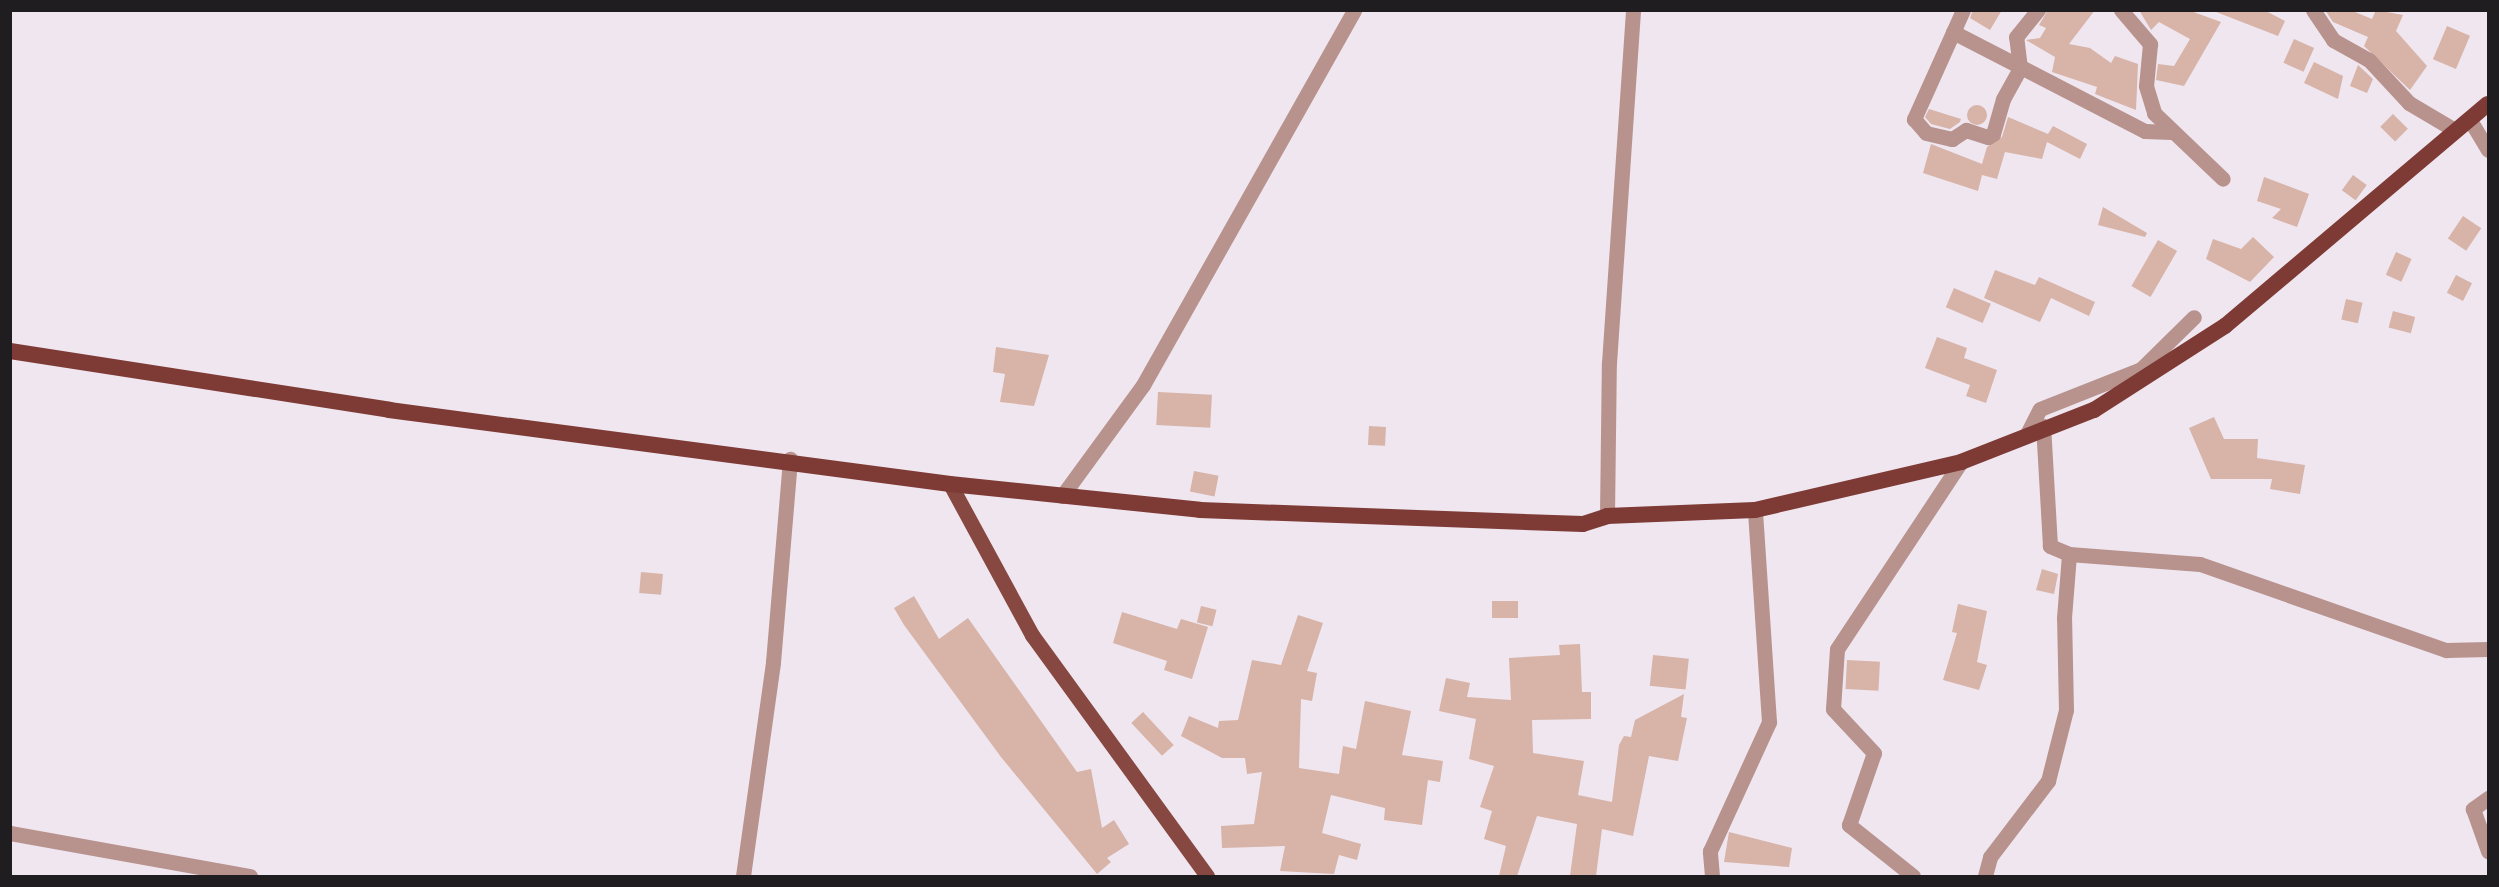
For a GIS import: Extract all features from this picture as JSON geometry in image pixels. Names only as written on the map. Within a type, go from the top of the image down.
[{"type":"highway","points":[[10,351],[389,410],[790,459],[950,484],[1200,510],[1583,524],[1607,516],[1755,510],[1961,462],[2043,426],[2094,410],[2188,353],[2454,129],[2470,120],[2488,104]]},
{"type":"main road","points":[[950,484],[1032,635],[1207,876]]},
{"type":"street","points":[[1062,496],[1143,385],[1354,10]]},
{"type":"street","points":[[1607,516],[1610,363],[1633,10]]},
{"type":"street","points":[[1963,10],[1914,119],[1926,133],[1952,139],[1966,130],[1988,137],[1994,134],[2003,99],[2020,68],[2016,37],[2038,10]]},
{"type":"street","points":[[2121,10],[2150,44],[2146,86],[2154,112],[2171,132],[2223,179]]},
{"type":"street","points":[[2313,10],[2333,40],[2369,60],[2409,103],[2454,129]]},
{"type":"street","points":[[1953,32],[2145,131],[2171,132]]},
{"type":"street","points":[[2470,120],[2488,150]]},
{"type":"street","points":[[2194,316],[2141,369],[2040,409],[2026,436],[2043,426],[2050,546],[2069,554],[2200,564],[2446,650],[2488,649]]},
{"type":"street","points":[[743,876],[773,662],[790,459]]},
{"type":"street","points":[[1913,876],[1849,825],[1874,753],[1833,709],[1837,649],[1961,462]]},
{"type":"street","points":[[1712,876],[1710,851],[1769,722],[1755,510]]},
{"type":"street","points":[[1985,876],[1990,857],[2051,771],[2066,710],[2069,554]]},
{"type":"street","points":[[2488,798],[2473,809],[2488,851]]},
{"type":"street","points":[[10,833],[250,876]]},
{"type":"building","points":[[1973,10],[2002,10],[1990,30],[1970,18]]},
{"type":"building","points":[[2048,10],[2095,10],[2069,44],[2090,48],[2111,63],[2115,56],[2138,64],[2136,110],[2095,94],[2097,87],[2052,72],[2055,57],[2026,40],[2040,38],[2046,28],[2039,25]]},
{"type":"building","points":[[2139,10],[2188,10],[2221,22],[2184,86],[2156,80],[2158,64],[2174,66],[2190,39],[2159,22],[2151,30]]},
{"type":"building","points":[[2211,10],[2264,10],[2285,21],[2278,36]]},
{"type":"building","points":[[2325,10],[2350,10],[2372,19],[2376,10],[2403,15],[2396,31],[2427,66],[2410,90],[2364,46],[2368,37],[2333,22]]},
{"type":"building","points":[[2447,26],[2470,36],[2456,69],[2433,59]]},
{"type":"building","points":[[2294,39],[2314,48],[2304,72],[2283,63]]},
{"type":"building","points":[[2314,62],[2343,76],[2338,99],[2304,83]]},
{"type":"building","points":[[2358,65],[2373,79],[2367,93],[2350,86]]},
{"type":"building","points":[[1977,105],[1984,108],[1987,115],[1984,122],[1977,125],[1970,122],[1967,115],[1970,108]]},
{"type":"building","points":[[1929,109],[1961,119],[1960,122],[1950,129],[1931,124],[1925,117]]},
{"type":"building","points":[[2393,114],[2408,129],[2395,142],[2380,127]]},
{"type":"building","points":[[2008,117],[2048,134],[2053,126],[2087,144],[2080,159],[2047,142],[2042,159],[2005,152],[1997,179],[1982,175],[1978,191],[1923,173],[1931,144],[1982,164],[1987,147],[2002,137]]},
{"type":"building","points":[[2353,175],[2367,185],[2356,200],[2342,190]]},
{"type":"building","points":[[2264,177],[2309,194],[2297,227],[2272,218],[2281,209],[2257,201]]},
{"type":"building","points":[[2103,207],[2147,233],[2145,237],[2098,225]]},
{"type":"building","points":[[2463,216],[2481,228],[2466,251],[2448,238]]},
{"type":"building","points":[[2253,237],[2274,257],[2250,282],[2206,259],[2213,239],[2241,249]]},
{"type":"building","points":[[2158,240],[2177,251],[2151,297],[2132,286]]},
{"type":"building","points":[[2396,252],[2412,259],[2401,282],[2386,275]]},
{"type":"building","points":[[1995,270],[2035,285],[2039,277],[2095,302],[2089,316],[2051,298],[2040,322],[1984,298]]},
{"type":"building","points":[[2456,275],[2472,283],[2463,301],[2447,293]]},
{"type":"building","points":[[1954,288],[1991,304],[1983,323],[1946,307]]},
{"type":"building","points":[[2346,299],[2363,303],[2358,323],[2341,319]]},
{"type":"building","points":[[2393,311],[2415,317],[2411,333],[2389,327]]},
{"type":"building","points":[[1937,337],[1967,348],[1964,358],[1997,370],[1986,403],[1966,396],[1970,385],[1925,368]]},
{"type":"building","points":[[996,347],[1049,355],[1034,406],[1000,402],[1005,374],[993,372]]},
{"type":"building","points":[[1158,392],[1212,395],[1210,428],[1156,425]]},
{"type":"building","points":[[2214,417],[2224,439],[2258,439],[2257,458],[2305,465],[2300,494],[2270,489],[2272,479],[2211,479],[2189,428]]},
{"type":"building","points":[[1369,426],[1386,427],[1385,446],[1368,445]]},
{"type":"building","points":[[1194,471],[1219,476],[1215,496],[1190,492]]},
{"type":"building","points":[[2042,569],[2058,574],[2054,594],[2036,590]]},
{"type":"building","points":[[641,572],[663,574],[661,595],[639,593]]},
{"type":"building","points":[[914,596],[939,639],[968,618],[1077,772],[1091,769],[1102,828],[1114,820],[1129,844],[1107,858],[1111,862],[1097,874],[1001,757],[904,625],[894,608]]},
{"type":"building","points":[[1492,601],[1518,601],[1518,618],[1492,618]]},
{"type":"building","points":[[1958,604],[1987,611],[1977,662],[1987,665],[1979,690],[1943,680],[1957,633],[1952,632]]},
{"type":"building","points":[[1201,606],[1217,610],[1212,626],[1197,622]]},
{"type":"building","points":[[1122,612],[1177,629],[1181,619],[1208,627],[1192,679],[1164,670],[1167,661],[1113,643]]},
{"type":"building","points":[[1298,615],[1323,623],[1307,671],[1317,673],[1312,701],[1301,699],[1299,768],[1339,774],[1343,746],[1356,749],[1365,701],[1411,711],[1402,755],[1443,761],[1440,782],[1428,780],[1422,825],[1384,820],[1385,808],[1331,795],[1322,833],[1361,844],[1357,860],[1339,855],[1334,874],[1280,871],[1285,846],[1222,848],[1221,826],[1254,824],[1262,772],[1247,774],[1245,758],[1222,758],[1181,736],[1189,716],[1218,728],[1219,721],[1238,720],[1252,660],[1281,665]]},
{"type":"building","points":[[1580,644],[1582,692],[1591,692],[1591,719],[1532,720],[1533,753],[1584,761],[1578,795],[1612,802],[1619,745],[1624,736],[1631,737],[1635,720],[1684,694],[1681,717],[1687,718],[1678,761],[1649,756],[1633,836],[1602,829],[1596,876],[1570,876],[1577,824],[1537,816],[1517,876],[1499,876],[1506,846],[1484,839],[1492,811],[1480,807],[1494,766],[1469,759],[1476,719],[1439,711],[1446,678],[1470,683],[1467,697],[1511,700],[1509,658],[1560,655],[1559,645]]},
{"type":"building","points":[[1653,655],[1689,659],[1686,690],[1650,686]]},
{"type":"building","points":[[1847,660],[1880,662],[1878,691],[1845,689]]},
{"type":"building","points":[[1143,712],[1174,745],[1162,756],[1131,723]]},
{"type":"building","points":[[1729,832],[1792,848],[1789,867],[1724,862]]}]
